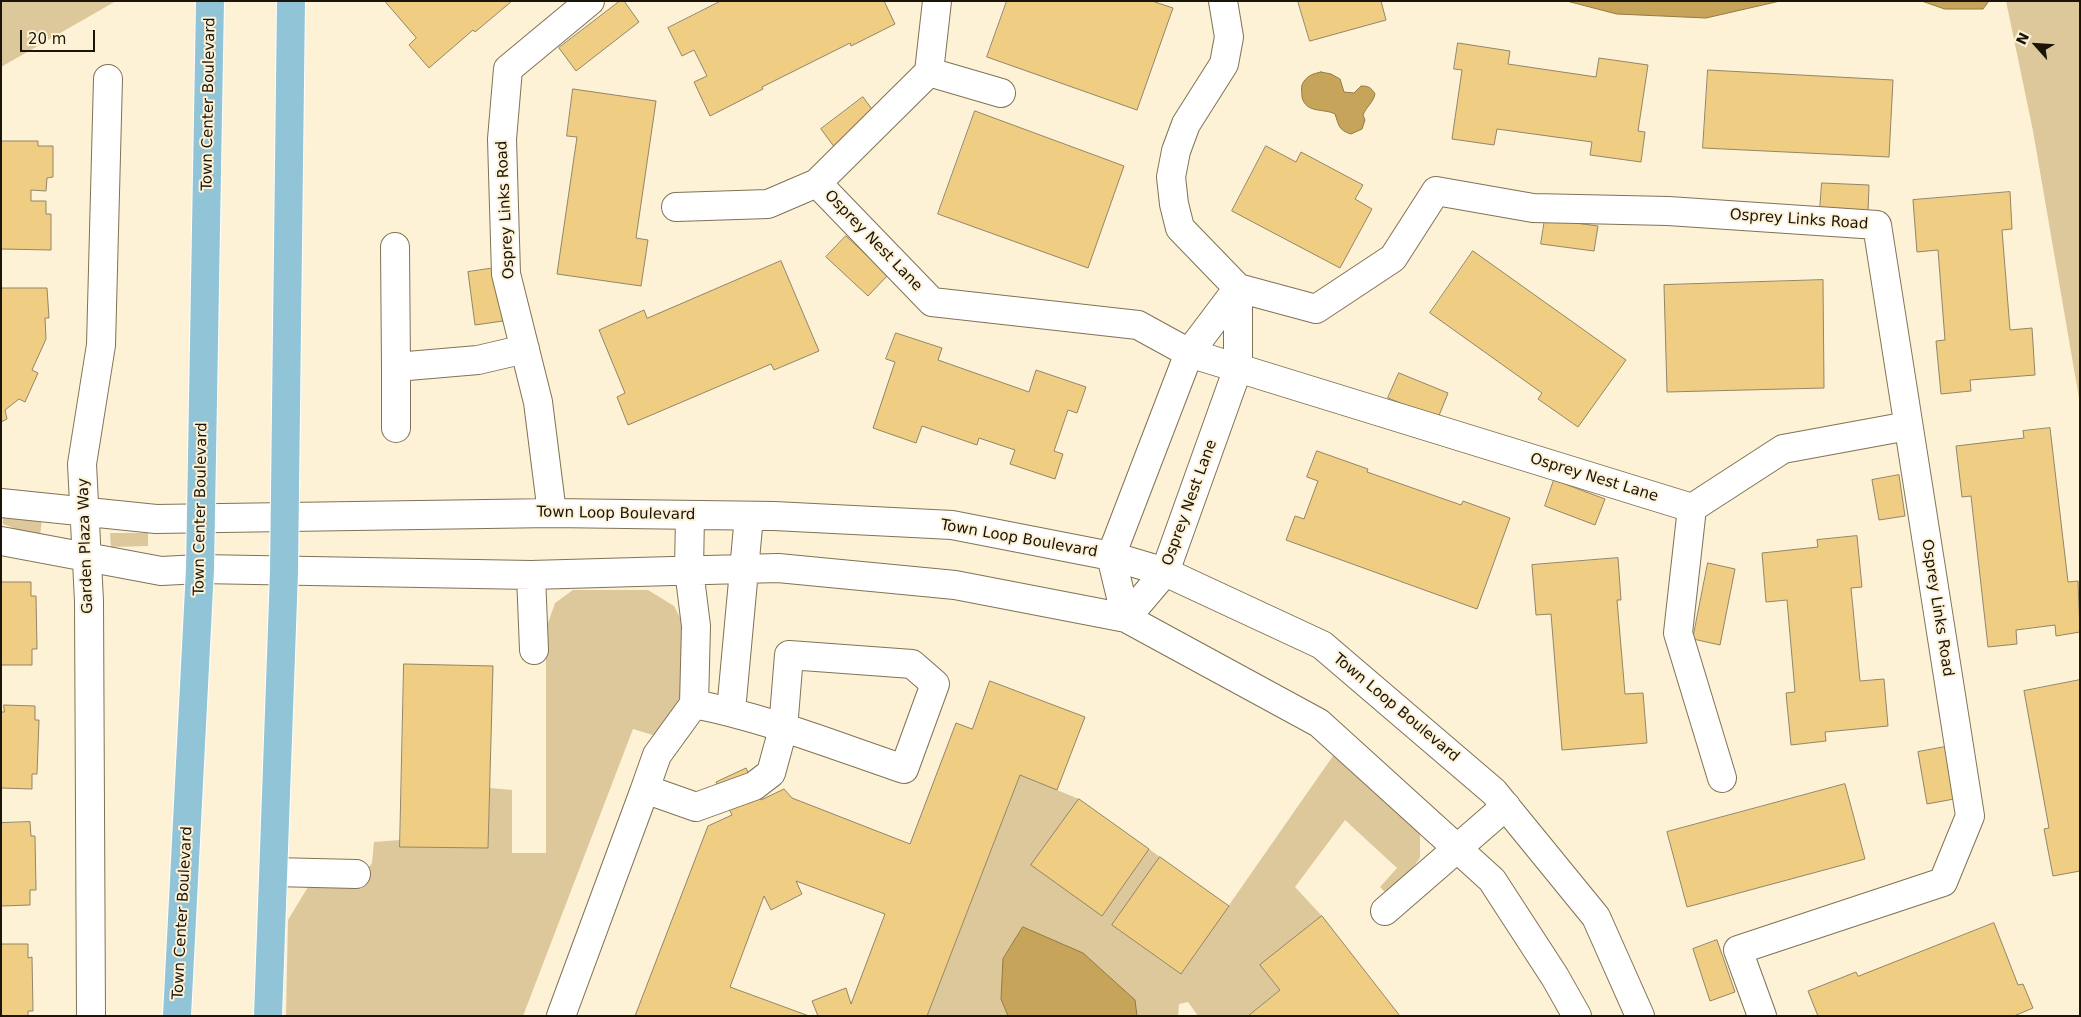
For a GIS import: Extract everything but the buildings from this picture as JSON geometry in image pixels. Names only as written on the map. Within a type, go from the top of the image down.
[{"type":"main road","name":"Town Center Boulevard","points":[[177,1016],[202,519],[210,1]]},
{"type":"main road","points":[[268,1016],[284,572],[291,1]]},
{"type":"street","name":"Osprey Links Road","points":[[552,513],[538,402],[506,274],[502,139],[508,69],[590,1]]},
{"type":"street","points":[[937,1],[929,72],[1001,93]]},
{"type":"street","points":[[1126,618],[1111,556],[1189,353],[1238,288],[1180,228],[1174,204],[1171,177],[1176,151],[1186,124],[1224,64],[1229,37],[1223,1]]},
{"type":"street","name":"Osprey Nest Lane","points":[[676,207],[768,204],[817,183],[929,72]]},
{"type":"street","name":"Garden Plaza Way","points":[[91,1016],[87,559],[82,464],[101,345],[108,79]]},
{"type":"street","name":"Osprey Nest Lane","points":[[817,183],[932,302],[1138,325],[1189,353],[1692,508]]},
{"type":"street","name":"Osprey Links Road","points":[[1238,288],[1316,309],[1393,258],[1436,191],[1533,208],[1668,211],[1877,225],[1970,816],[1943,882],[1738,950],[1762,1016]]},
{"type":"street","points":[[395,246],[396,428]]},
{"type":"street","name":"Osprey Nest Lane","points":[[1126,618],[1166,572],[1238,368],[1238,288]]},
{"type":"street","points":[[396,367],[478,360],[525,349]]},
{"type":"street","points":[[1722,778],[1678,633],[1692,508],[1783,448],[1908,426]]},
{"type":"street","name":"Town Loop Boulevard","points":[[1,503],[156,519],[552,513],[749,516],[952,525],[1111,556],[1166,572],[1322,645],[1494,792],[1596,917],[1640,1016]]},
{"type":"street","points":[[561,1016],[657,755],[694,704],[696,626],[689,570],[690,515]]},
{"type":"street","points":[[731,711],[749,516]]},
{"type":"street","points":[[1,541],[160,572],[200,569],[531,575],[778,568],[955,585],[1126,618],[1319,724],[1492,880],[1555,977],[1577,1016]]},
{"type":"street","points":[[531,575],[534,650]]},
{"type":"street","points":[[645,789],[696,807],[754,786],[771,773],[784,729],[789,655],[912,664],[934,684],[904,769],[784,729],[731,711],[694,704]]},
{"type":"street","points":[[1385,911],[1506,806]]},
{"type":"street","points":[[274,872],[356,874]]},
{"type":"shaded area","points":[[1,1],[116,1],[1,67]]},
{"type":"shaded area","points":[[1567,1],[1780,1],[1706,18],[1617,14]]},
{"type":"shaded area","points":[[1922,1],[1989,1],[1983,9],[1945,9]]},
{"type":"shaded area","points":[[2006,1],[2080,1],[2080,404],[2033,131]]},
{"type":"shaded area","points":[[1321,72],[1331,74],[1340,79],[1344,92],[1354,93],[1361,86],[1366,86],[1374,92],[1374,97],[1363,115],[1365,120],[1362,129],[1351,134],[1344,131],[1340,127],[1335,114],[1316,110],[1307,106],[1304,102],[1302,85],[1305,79]]},
{"type":"shaded area","points":[[42,517],[40,538],[3,524],[3,518]]},
{"type":"shaded area","points":[[110,533],[148,533],[148,546],[111,547]]},
{"type":"shaded area","points":[[573,590],[648,590],[674,606],[687,631],[687,676],[674,712],[656,736],[633,729],[523,1016],[286,1016],[288,920],[308,887],[355,887],[372,863],[374,842],[400,840],[401,847],[488,848],[490,788],[512,790],[512,853],[546,853],[546,629],[555,603]]},
{"type":"shaded area","points":[[1335,753],[1420,832],[1420,858],[1405,878],[1385,892],[1380,887],[1397,868],[1345,820],[1295,887],[1322,916],[1261,965],[1280,990],[1248,1016],[1198,1016],[1188,1002],[1179,1004],[1178,1016],[927,1016],[1020,775],[1079,799],[1032,865],[1102,915],[1149,849],[1160,857],[1113,925],[1181,974]]},
{"type":"shaded area","points":[[1023,927],[1083,953],[1135,1000],[1137,1016],[1008,1016],[1001,999],[1003,959]]}]
